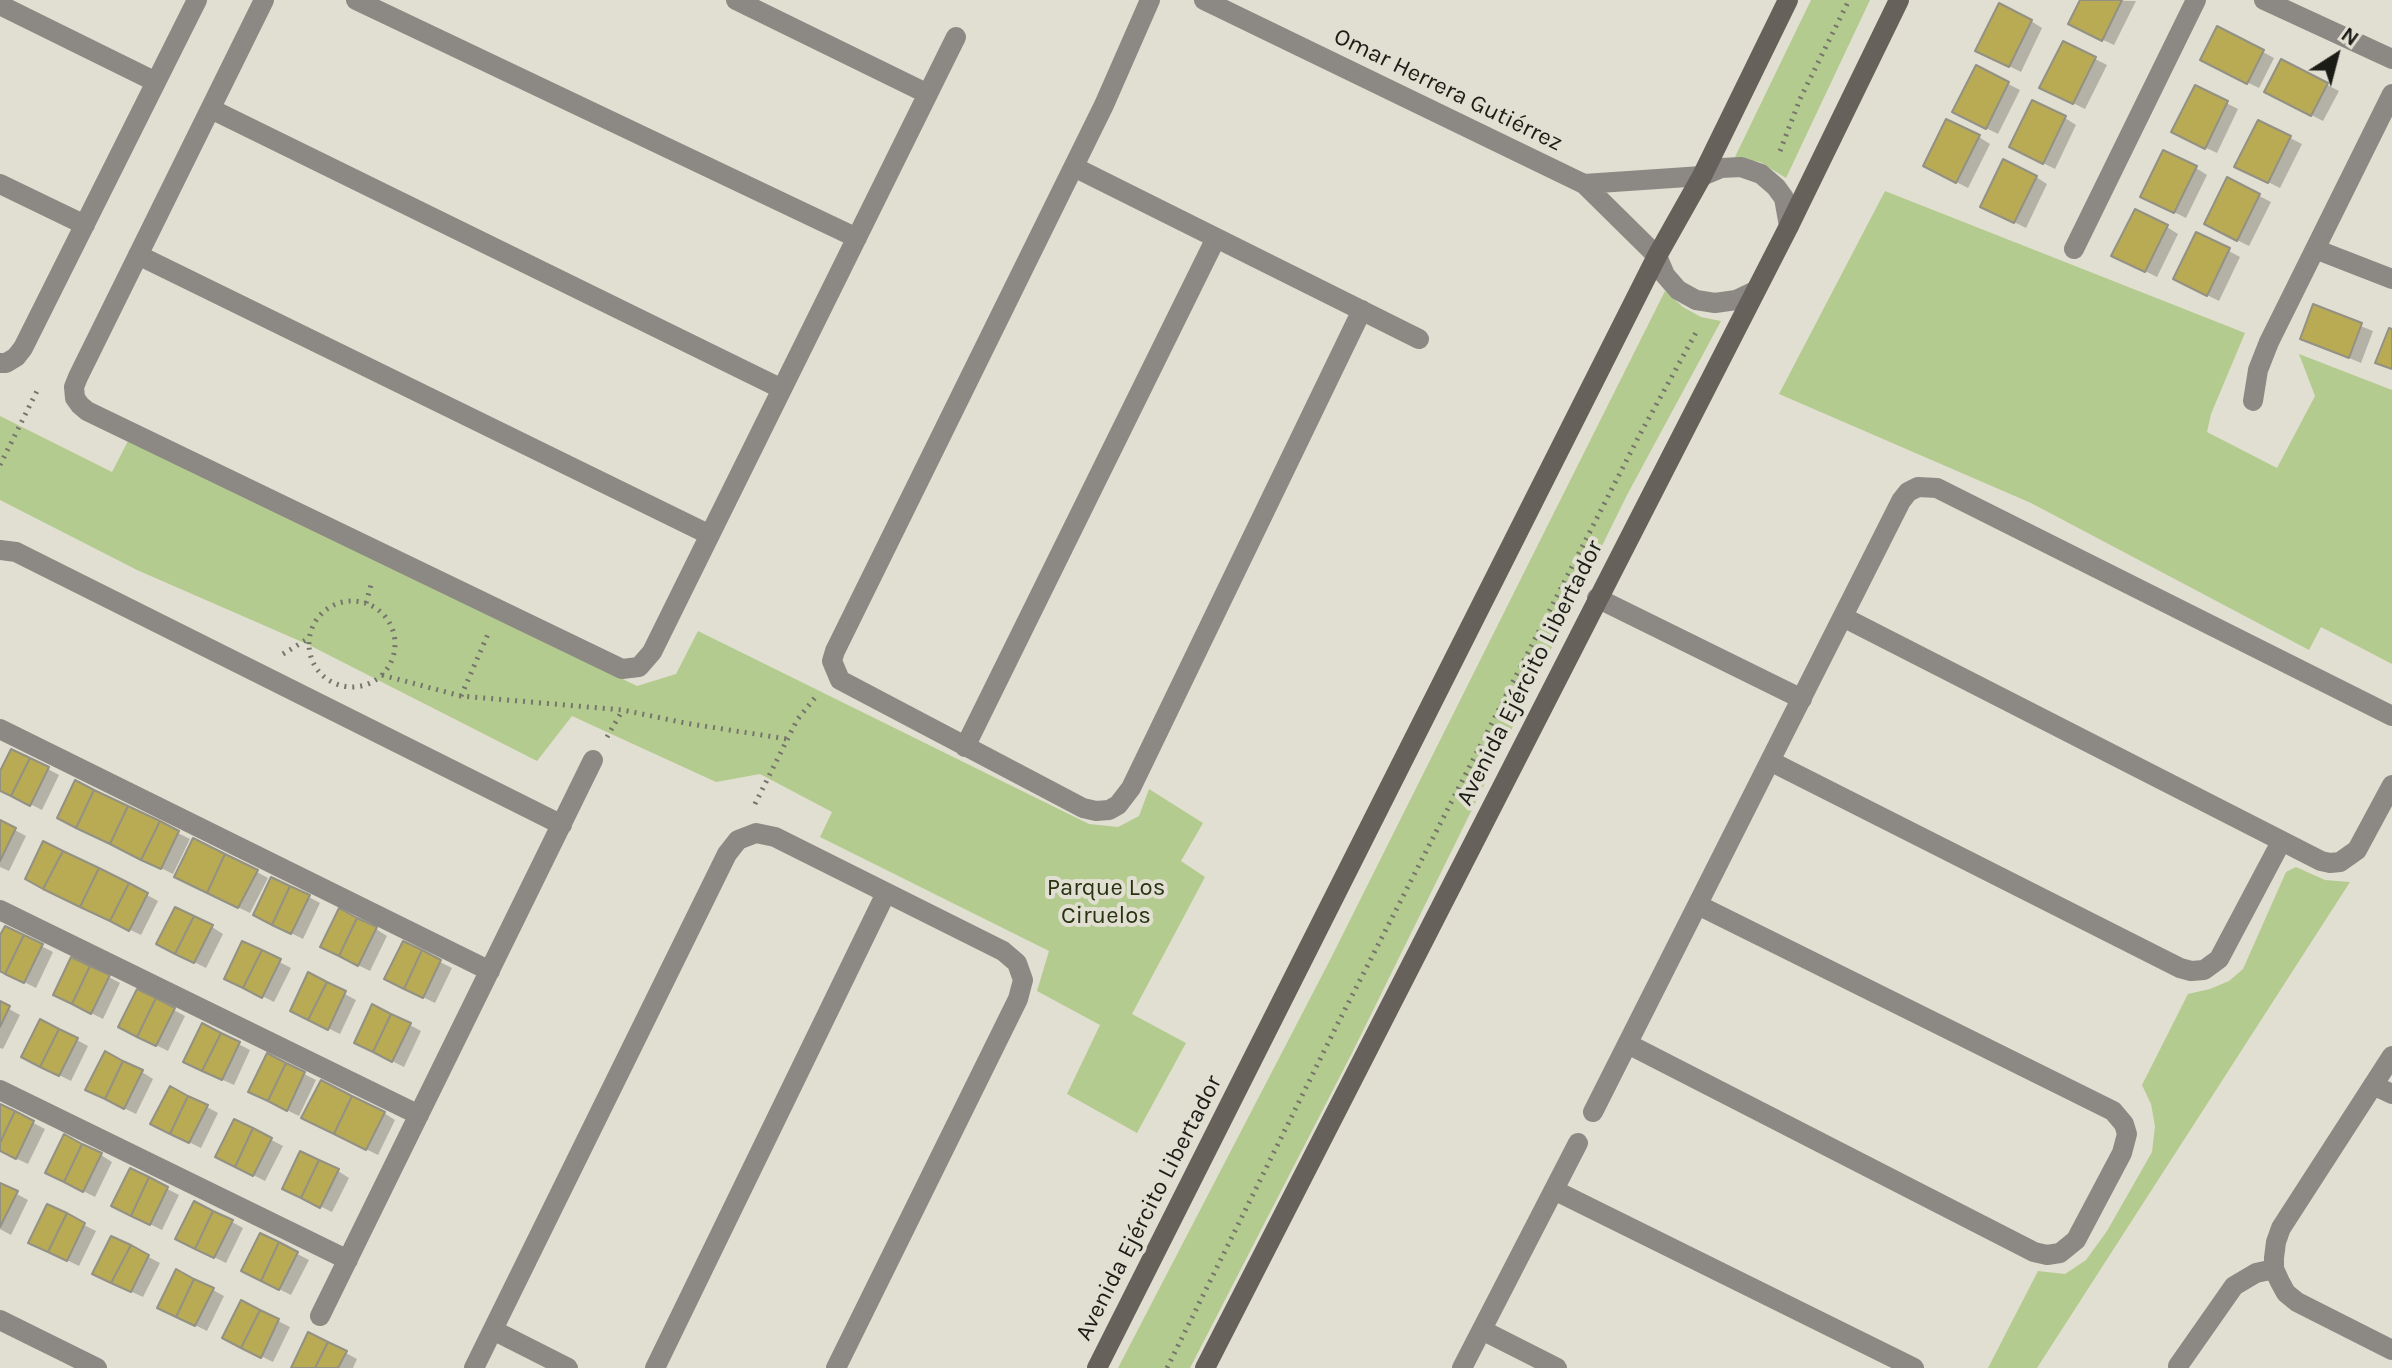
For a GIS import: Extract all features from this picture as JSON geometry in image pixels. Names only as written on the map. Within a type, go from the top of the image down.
[{"type":"main road","name":"Avenida Ejército Libertador","points":[[1097,1368],[1657,256],[1702,176],[1788,0]]},
{"type":"main road","name":"Avenida Ejército Libertador","points":[[1205,1368],[1789,226],[1899,0]]},
{"type":"street","points":[[3,363],[16,357],[23,348],[197,0]]},
{"type":"street","points":[[264,0],[74,387],[75,398],[87,411],[614,667],[631,669],[639,667],[652,652],[956,37]]},
{"type":"street","points":[[356,0],[857,238]]},
{"type":"street","points":[[736,0],[928,94]]},
{"type":"street","points":[[1150,0],[1104,105],[835,651],[832,661],[840,680],[1083,808],[1109,810],[1126,797],[1362,310]]},
{"type":"street","name":"Omar Herrera Gutiérrez","points":[[1204,0],[1584,184],[1657,256],[1665,275],[1678,290],[1696,300],[1715,303]]},
{"type":"street","points":[[2074,249],[2196,0]]},
{"type":"street","points":[[2264,0],[2392,59]]},
{"type":"street","points":[[0,5],[156,82]]},
{"type":"street","points":[[2253,401],[2265,351],[2392,94]]},
{"type":"street","points":[[211,109],[782,389]]},
{"type":"street","points":[[1074,167],[1419,339]]},
{"type":"street","name":"Omar Herrera Gutiérrez","points":[[1584,184],[1702,176],[1721,168],[1741,167],[1761,174],[1776,187]]},
{"type":"street","points":[[0,184],[85,225]]},
{"type":"street","points":[[1776,187],[1784,198],[1789,226]]},
{"type":"street","points":[[965,747],[1216,238]]},
{"type":"street","points":[[2315,249],[2392,279]]},
{"type":"street","points":[[138,255],[710,535]]},
{"type":"street","points":[[1715,303],[1736,300],[1755,291]]},
{"type":"street","points":[[1593,1112],[1901,501],[1908,492],[1918,487],[1937,488],[2392,716]]},
{"type":"street","points":[[0,550],[16,552],[562,825]]},
{"type":"street","points":[[1597,598],[1802,699]]},
{"type":"street","points":[[1843,617],[2281,842],[2330,863],[2349,857],[2357,850],[2392,785]]},
{"type":"street","points":[[0,729],[490,971]]},
{"type":"street","points":[[320,1316],[593,760]]},
{"type":"street","points":[[1770,761],[2191,971],[2204,970],[2219,959],[2281,842]]},
{"type":"street","points":[[474,1368],[727,854],[738,840],[748,835],[766,834],[1011,956],[1021,970],[1023,980],[1018,999],[836,1368]]},
{"type":"street","points":[[655,1368],[886,893]]},
{"type":"street","points":[[1628,1044],[2034,1252],[2047,1255],[2060,1253],[2076,1240],[2122,1153],[2127,1134],[2124,1124],[2113,1111],[1698,905]]},
{"type":"street","points":[[0,910],[419,1115]]},
{"type":"street","points":[[2392,1056],[2383,1090],[2281,1228],[2276,1242],[2274,1269],[2286,1293],[2297,1302],[2392,1350]]},
{"type":"street","points":[[0,1090],[348,1260]]},
{"type":"street","points":[[1462,1368],[1578,1143]]},
{"type":"street","points":[[1554,1190],[1914,1368]]},
{"type":"street","points":[[2178,1366],[2234,1286],[2256,1273],[2274,1269]]},
{"type":"street","points":[[0,1320],[97,1368]]},
{"type":"street","points":[[493,1330],[568,1368]]},
{"type":"street","points":[[1482,1330],[1557,1368]]},
{"type":"path","points":[[1776,187],[1781,145],[1849,0]]},
{"type":"path","points":[[1167,1368],[1337,1025],[1639,436],[1715,303]]},
{"type":"path","points":[[3,363],[20,377],[54,395],[75,398]]},
{"type":"path","points":[[0,465],[39,387]]},
{"type":"path","points":[[382,675],[391,663],[395,649],[394,635],[388,621],[378,610],[366,603],[351,601],[335,604],[323,612],[314,623],[309,645],[313,661],[322,674],[336,684],[368,684],[382,675],[461,696],[623,710],[787,739]]},
{"type":"path","points":[[461,696],[498,610]]},
{"type":"path","points":[[748,835],[751,814],[797,720],[835,672]]},
{"type":"green space","points":[[1811,0],[1870,0],[1786,178],[1760,162],[1734,159]]},
{"type":"green space","points":[[1885,191],[2245,333],[2211,414],[2207,432],[2277,468],[2315,396],[2299,354],[2392,390],[2392,664],[2321,627],[2309,650],[2031,503],[1779,394]]},
{"type":"green space","points":[[1665,291],[1683,307],[1701,317],[1721,321],[1627,495],[1353,1051],[1190,1368],[1118,1368],[1330,960]]},
{"type":"green space","name":"Parque Los Ciruelos","points":[[0,416],[112,472],[128,441],[637,686],[676,674],[698,631],[1089,824],[1118,827],[1139,816],[1149,789],[1203,823],[1181,861],[1205,877],[1132,1014],[1186,1043],[1137,1133],[1067,1094],[1100,1025],[1037,991],[1049,951],[820,837],[832,812],[760,774],[716,782],[572,716],[537,761],[309,645],[137,570],[0,500]]},
{"type":"green space","points":[[2296,867],[2325,880],[2350,882],[2037,1368],[1988,1368],[2038,1271],[2065,1274],[2086,1260],[2107,1231],[2152,1152],[2155,1126],[2151,1104],[2142,1085],[2188,994],[2229,981],[2243,969],[2286,872]]},
{"type":"building","points":[[2080,0],[2122,0],[2102,41],[2068,24]]},
{"type":"building","points":[[1999,3],[2032,20],[2009,67],[1975,51]]},
{"type":"building","points":[[2217,26],[2264,50],[2247,84],[2200,60]]},
{"type":"building","points":[[2063,41],[2096,57],[2073,104],[2039,88]]},
{"type":"building","points":[[2281,59],[2328,83],[2311,116],[2264,92]]},
{"type":"building","points":[[1976,65],[2009,82],[1986,129],[1952,112]]},
{"type":"building","points":[[2195,85],[2228,101],[2205,149],[2171,132]]},
{"type":"building","points":[[2032,100],[2066,116],[2043,164],[2009,147]]},
{"type":"building","points":[[1946,119],[1980,135],[1956,183],[1923,166]]},
{"type":"building","points":[[2258,120],[2291,136],[2268,183],[2234,167]]},
{"type":"building","points":[[2163,150],[2197,166],[2174,213],[2140,197]]},
{"type":"building","points":[[2003,159],[2037,176],[2014,223],[1980,207]]},
{"type":"building","points":[[2227,177],[2260,194],[2237,241],[2204,224]]},
{"type":"building","points":[[2135,209],[2168,225],[2145,272],[2111,256]]},
{"type":"building","points":[[2196,232],[2230,248],[2207,296],[2173,279]]},
{"type":"building","points":[[2313,304],[2362,323],[2349,358],[2300,339]]},
{"type":"building","points":[[2389,328],[2392,329],[2392,369],[2375,363]]},
{"type":"building","points":[[11,749],[30,758],[11,796],[0,791],[0,771]]},
{"type":"building","points":[[30,758],[49,767],[30,806],[11,796]]},
{"type":"building","points":[[75,780],[94,790],[76,828],[57,818]]},
{"type":"building","points":[[94,790],[128,806],[110,844],[76,828]]},
{"type":"building","points":[[128,806],[160,821],[141,860],[110,844]]},
{"type":"building","points":[[0,820],[16,828],[0,861]]},
{"type":"building","points":[[160,821],[179,831],[161,869],[141,860]]},
{"type":"building","points":[[193,838],[225,854],[207,893],[174,877]]},
{"type":"building","points":[[43,841],[63,851],[43,889],[25,879]]},
{"type":"building","points":[[63,851],[99,868],[80,907],[43,889]]},
{"type":"building","points":[[225,854],[258,870],[238,908],[207,893]]},
{"type":"building","points":[[99,868],[129,883],[110,921],[80,907]]},
{"type":"building","points":[[271,877],[290,886],[272,925],[253,915]]},
{"type":"building","points":[[129,883],[148,893],[129,931],[110,921]]},
{"type":"building","points":[[290,886],[310,895],[291,934],[272,925]]},
{"type":"building","points":[[175,907],[194,916],[175,954],[156,944]]},
{"type":"building","points":[[339,908],[357,918],[339,956],[320,947]]},
{"type":"building","points":[[194,916],[213,925],[194,963],[175,954]]},
{"type":"building","points":[[357,918],[377,927],[358,966],[339,956]]},
{"type":"building","points":[[5,926],[24,935],[5,974],[0,971],[0,935]]},
{"type":"building","points":[[24,935],[43,944],[24,983],[5,974]]},
{"type":"building","points":[[242,941],[262,950],[243,988],[224,979]]},
{"type":"building","points":[[403,941],[422,950],[404,989],[384,979]]},
{"type":"building","points":[[262,950],[281,959],[262,998],[243,988]]},
{"type":"building","points":[[422,950],[441,960],[423,998],[404,989]]},
{"type":"building","points":[[71,957],[90,966],[72,1004],[53,995]]},
{"type":"building","points":[[90,966],[110,975],[91,1014],[72,1004]]},
{"type":"building","points":[[308,972],[327,982],[308,1020],[290,1011]]},
{"type":"building","points":[[327,982],[346,991],[328,1030],[308,1020]]},
{"type":"building","points":[[137,989],[156,998],[137,1037],[118,1027]]},
{"type":"building","points":[[156,998],[175,1008],[156,1046],[137,1037]]},
{"type":"building","points":[[0,1001],[10,1006],[0,1027]]},
{"type":"building","points":[[372,1004],[391,1014],[373,1052],[354,1043]]},
{"type":"building","points":[[391,1014],[411,1023],[392,1062],[373,1052]]},
{"type":"building","points":[[40,1019],[59,1029],[40,1067],[21,1057]]},
{"type":"building","points":[[202,1023],[221,1033],[202,1071],[183,1062]]},
{"type":"building","points":[[59,1029],[78,1038],[59,1076],[40,1067]]},
{"type":"building","points":[[221,1033],[240,1042],[222,1080],[202,1071]]},
{"type":"building","points":[[105,1051],[123,1061],[105,1099],[85,1090]]},
{"type":"building","points":[[267,1053],[286,1063],[268,1101],[248,1092]]},
{"type":"building","points":[[123,1061],[143,1070],[124,1109],[105,1099]]},
{"type":"building","points":[[286,1063],[305,1072],[287,1111],[268,1101]]},
{"type":"building","points":[[321,1080],[352,1096],[334,1134],[301,1118]]},
{"type":"building","points":[[170,1086],[188,1096],[170,1134],[150,1124]]},
{"type":"building","points":[[188,1096],[208,1105],[189,1143],[170,1134]]},
{"type":"building","points":[[352,1096],[385,1112],[366,1150],[334,1134]]},
{"type":"building","points":[[0,1104],[15,1111],[0,1143]]},
{"type":"building","points":[[15,1111],[34,1121],[16,1159],[0,1151],[0,1143]]},
{"type":"building","points":[[234,1119],[253,1128],[235,1167],[215,1157]]},
{"type":"building","points":[[253,1128],[272,1138],[253,1176],[235,1167]]},
{"type":"building","points":[[64,1134],[82,1144],[64,1182],[45,1173]]},
{"type":"building","points":[[82,1144],[102,1153],[83,1192],[64,1182]]},
{"type":"building","points":[[300,1151],[319,1160],[301,1198],[282,1189]]},
{"type":"building","points":[[319,1160],[339,1169],[320,1208],[301,1198]]},
{"type":"building","points":[[130,1168],[149,1177],[131,1216],[111,1206]]},
{"type":"building","points":[[149,1177],[168,1187],[150,1225],[131,1216]]},
{"type":"building","points":[[0,1183],[18,1191],[0,1227]]},
{"type":"building","points":[[194,1201],[213,1211],[195,1249],[175,1239]]},
{"type":"building","points":[[47,1204],[67,1213],[48,1252],[28,1243]]},
{"type":"building","points":[[213,1211],[233,1220],[214,1258],[195,1249]]},
{"type":"building","points":[[67,1213],[85,1223],[67,1261],[48,1252]]},
{"type":"building","points":[[260,1233],[279,1242],[261,1281],[241,1271]]},
{"type":"building","points":[[111,1236],[131,1245],[111,1283],[92,1274]]},
{"type":"building","points":[[279,1242],[298,1252],[279,1290],[261,1281]]},
{"type":"building","points":[[131,1245],[149,1255],[131,1292],[111,1283]]},
{"type":"building","points":[[176,1269],[194,1279],[176,1317],[157,1308]]},
{"type":"building","points":[[194,1279],[214,1288],[195,1326],[176,1317]]},
{"type":"building","points":[[241,1300],[260,1310],[241,1348],[222,1338]]},
{"type":"building","points":[[260,1310],[279,1319],[261,1358],[241,1348]]},
{"type":"building","points":[[308,1332],[328,1342],[315,1368],[291,1368]]},
{"type":"building","points":[[328,1342],[347,1351],[338,1368],[315,1368]]}]
